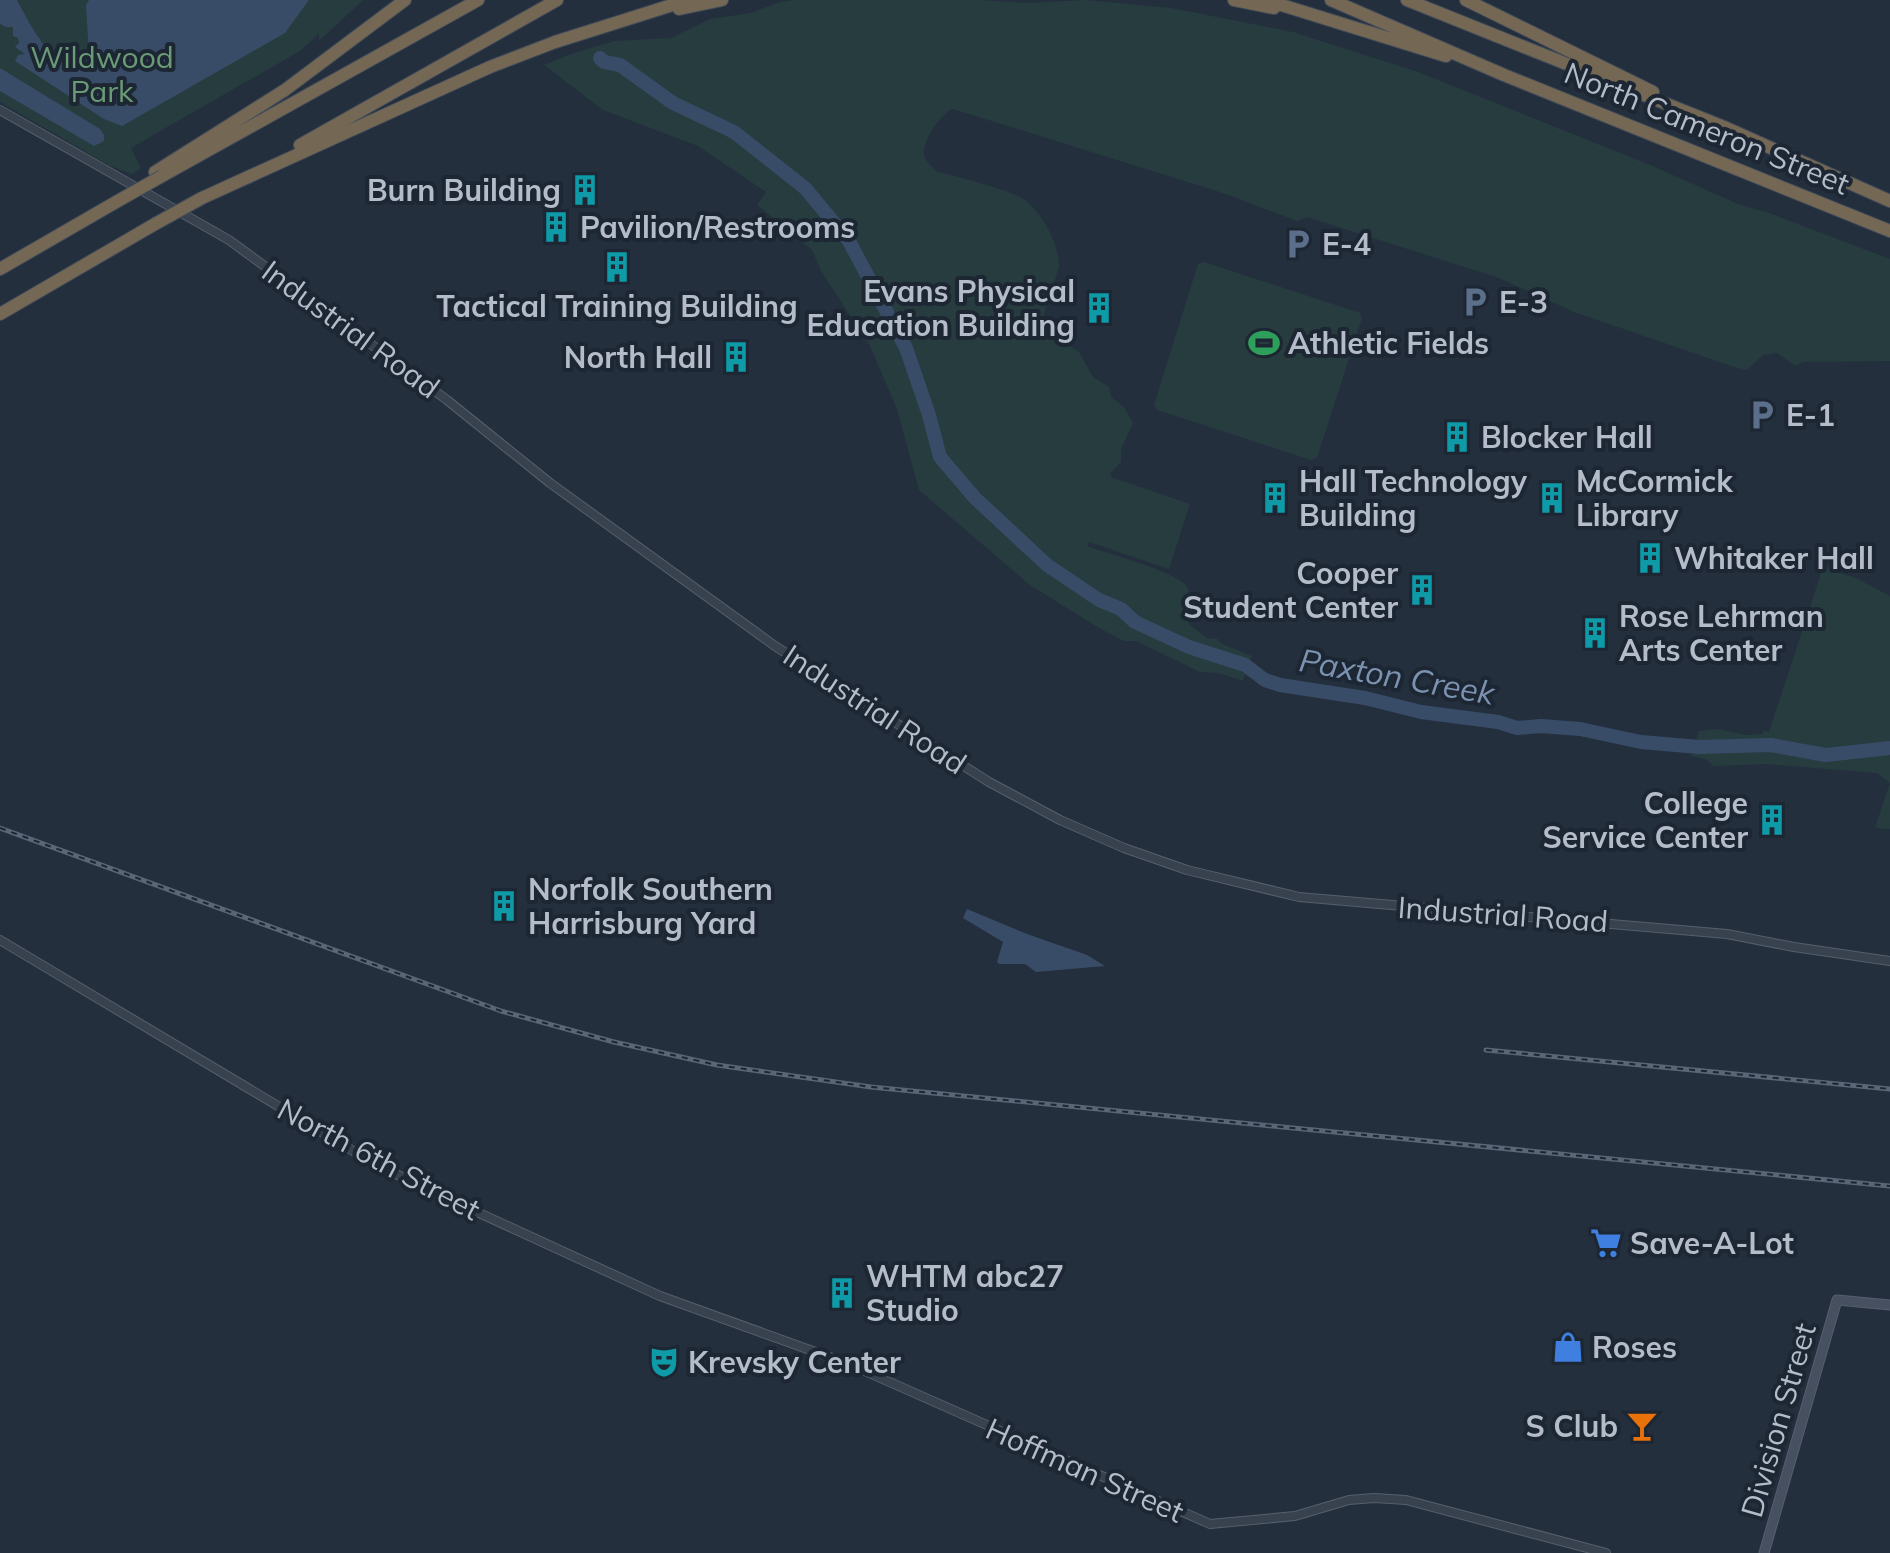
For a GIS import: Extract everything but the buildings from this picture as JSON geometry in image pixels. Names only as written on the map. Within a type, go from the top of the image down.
[{"type":"highway","points":[[159,174],[285,90],[405,0]]},
{"type":"highway","points":[[0,269],[159,174],[478,0]]},
{"type":"highway","points":[[0,314],[557,0]]},
{"type":"highway","points":[[202,198],[468,76],[544,46],[688,0]]},
{"type":"highway","points":[[602,27],[722,0]]},
{"type":"highway","points":[[1234,0],[1311,15]]},
{"type":"highway","points":[[1265,0],[1504,75]]},
{"type":"highway","points":[[1331,0],[1504,75]]},
{"type":"highway","points":[[1407,0],[1724,127]]},
{"type":"highway","points":[[1466,0],[1724,127]]},
{"type":"highway","name":"North Cameron Street","points":[[1504,75],[1890,231]]},
{"type":"highway","name":"North Cameron Street","points":[[1724,127],[1890,201]]},
{"type":"main road","name":"Division Street","points":[[1764,1553],[1837,1300],[1890,1305]]},
{"type":"street","name":"Industrial Road","points":[[0,110],[229,240],[447,400],[550,483],[775,646],[989,782],[1060,820],[1124,848],[1187,870],[1299,897],[1727,934],[1890,961]]},
{"type":"street","name":"North 6th Street","points":[[0,940],[346,1147],[416,1184],[660,1296],[777,1337]]},
{"type":"street","name":"Hoffman Street","points":[[777,1337],[849,1364],[958,1415],[1210,1524],[1295,1516],[1349,1500],[1406,1500],[1606,1553]]},
{"type":"green space","name":"Wildwood Park","points":[[0,0],[363,0],[319,41],[319,34],[300,51],[131,148],[141,168],[132,174],[110,166],[0,102]]},
{"type":"green space","points":[[1085,0],[1171,8],[1293,32],[1418,72],[1650,165],[1738,204],[1890,259],[1890,361],[1803,362],[1795,366],[1777,353],[1763,355],[1747,370],[1737,368],[1574,312],[1499,278],[1307,217],[1297,221],[1226,194],[953,109],[932,130],[925,145],[925,158],[938,172],[1022,198],[1048,229],[1059,267],[1040,327],[1079,352],[1093,377],[1109,387],[1111,397],[1124,407],[1133,423],[1121,449],[1121,462],[1111,477],[1190,504],[1169,569],[1089,542],[1087,546],[1158,570],[1183,582],[1189,592],[1190,607],[1185,614],[1190,625],[1208,639],[1216,638],[1222,644],[1252,656],[1243,681],[1219,673],[1200,672],[1136,641],[1124,641],[1030,585],[919,490],[897,409],[870,346],[821,271],[812,250],[757,205],[766,192],[698,146],[603,110],[544,65],[614,41],[671,38],[710,19],[751,13],[780,2],[1028,3]]},
{"type":"green space","name":"Athletic Fields","points":[[1204,262],[1360,313],[1362,318],[1317,458],[1311,460],[1157,410],[1154,405],[1198,264]]},
{"type":"green space","points":[[1823,567],[1858,579],[1890,596],[1890,783],[1877,773],[1767,764],[1714,766],[1705,759],[1691,756],[1699,731],[1718,729],[1746,735],[1762,734],[1764,730],[1769,732]]},
{"type":"green space","points":[[1890,783],[1890,829],[1875,828]]},
{"type":"water","points":[[0,0],[17,0],[52,54],[72,66],[84,67],[89,56],[86,5],[89,0],[309,0],[285,33],[122,126],[104,119],[15,61],[18,55],[25,54],[15,47],[19,43],[18,38],[13,36],[13,27],[0,24]]},
{"type":"water","points":[[0,68],[100,129],[104,141],[94,146],[0,91]]},
{"type":"water","points":[[967,909],[1087,955],[1105,966],[1036,972],[1025,964],[999,964],[1003,942],[963,918]]},
{"type":"waterway","name":"Paxton Creek","points":[[600,58],[604,62],[620,65],[673,103],[734,132],[805,188],[849,241],[906,348],[940,457],[975,498],[1047,565],[1099,600],[1121,609],[1135,622],[1189,647],[1245,665],[1265,680],[1280,685],[1365,698],[1421,712],[1498,722],[1517,728],[1580,729],[1641,742],[1699,747],[1771,745],[1826,755],[1890,748]]},
{"type":"railway","points":[[0,828],[501,1011],[614,1042],[717,1065],[871,1087],[1890,1186]]},
{"type":"railway","points":[[1486,1050],[1890,1089]]},
{"type":"place","name":"Burn Building","points":[[585,190]]},
{"type":"place","name":"Pavilion/Restrooms","points":[[556,227]]},
{"type":"place","name":"E-4","points":[[1298,244]]},
{"type":"place","name":"Tactical Training Building","points":[[617,267]]},
{"type":"place","name":"E-3","points":[[1475,302]]},
{"type":"place","name":"Evans Physical Education Building","points":[[1099,308]]},
{"type":"place","name":"Athletic Fields","points":[[1264,343]]},
{"type":"place","name":"North Hall","points":[[736,357]]},
{"type":"place","name":"E-1","points":[[1762,415]]},
{"type":"place","name":"Blocker Hall","points":[[1457,437]]},
{"type":"place","name":"Hall Technology Building","points":[[1275,498]]},
{"type":"place","name":"McCormick Library","points":[[1552,498]]},
{"type":"place","name":"Whitaker Hall","points":[[1650,558]]},
{"type":"place","name":"Cooper Student Center","points":[[1422,590]]},
{"type":"place","name":"Rose Lehrman Arts Center","points":[[1595,633]]},
{"type":"place","name":"College Service Center","points":[[1772,820]]},
{"type":"place","name":"Norfolk Southern Harrisburg Yard","points":[[504,906]]},
{"type":"place","name":"Save-A-Lot","points":[[1606,1243]]},
{"type":"place","name":"WHTM abc27 Studio","points":[[842,1293]]},
{"type":"place","name":"Roses","points":[[1568,1347]]},
{"type":"place","name":"Krevsky Center","points":[[664,1362]]},
{"type":"place","name":"S Club","points":[[1642,1426]]}]
